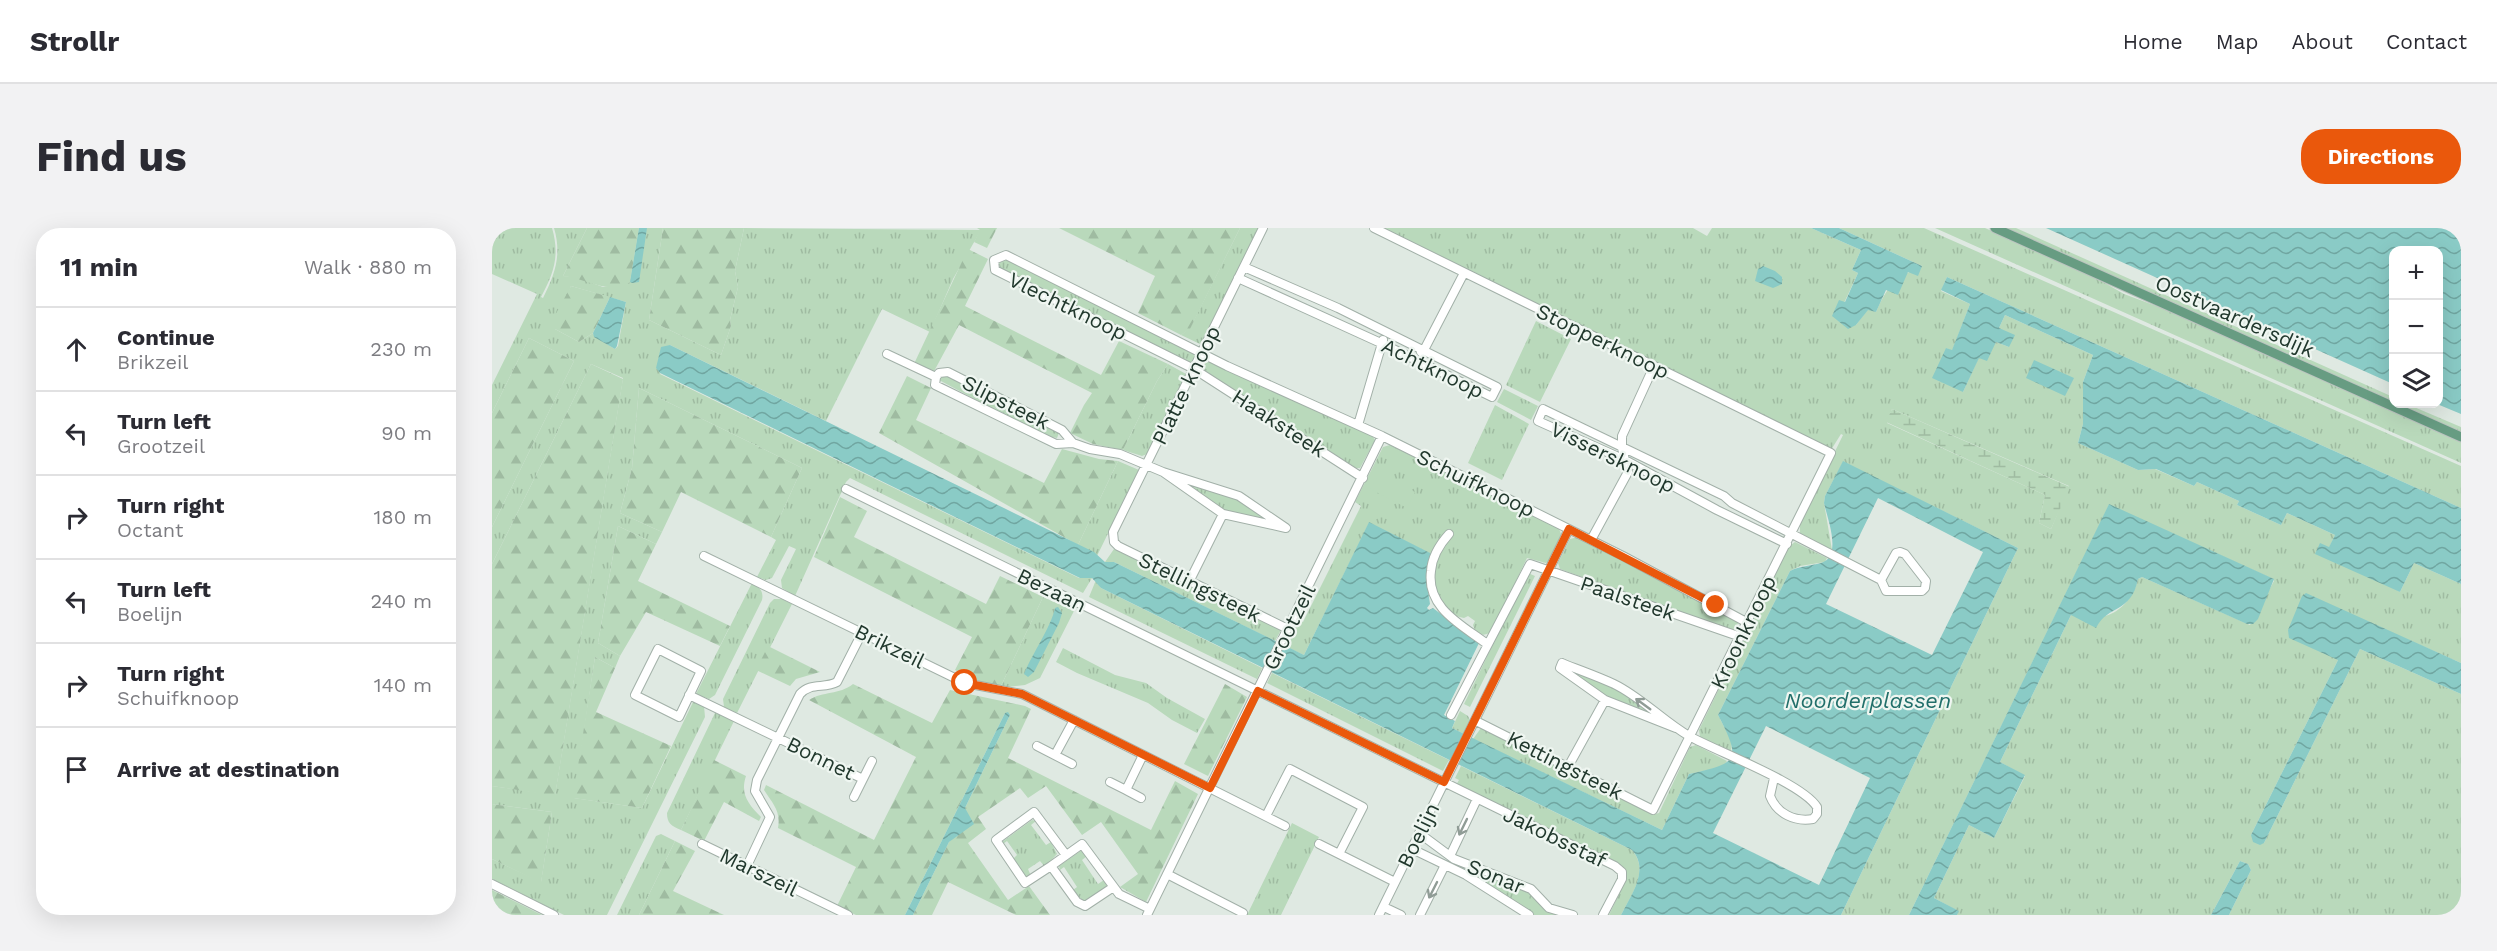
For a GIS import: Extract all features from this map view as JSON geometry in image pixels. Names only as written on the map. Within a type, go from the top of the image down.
[{"type":"main road","name":"Oostvaardersdijk","points":[[1995,228],[2461,437]]},
{"type":"street","name":"Platte knoop","points":[[1114,542],[1113,532],[1263,228]]},
{"type":"street","name":"Stopperknoop","points":[[1374,228],[1831,453]]},
{"type":"street","name":"Vlechtknoop","points":[[1194,369],[995,270],[994,260],[1006,255],[1201,352]]},
{"type":"street","name":"Achtknoop","points":[[1238,278],[1412,357],[1492,397],[1497,387],[1338,308],[1244,267]]},
{"type":"street","points":[[1412,357],[1424,350],[1464,273]]},
{"type":"street","points":[[1359,425],[1383,344],[1384,332]]},
{"type":"street","name":"Schuifknoop","points":[[1201,352],[1382,436],[1591,540],[1748,622]]},
{"type":"street","name":"Slipsteek","points":[[887,354],[936,377]]},
{"type":"street","points":[[1591,540],[1628,472],[1622,448],[1622,436],[1654,366]]},
{"type":"street","name":"Haaksteek","points":[[1194,369],[1364,478]]},
{"type":"street","name":"Slipsteek","points":[[1073,443],[1062,430],[948,372],[939,373],[936,377],[935,385],[1056,444],[1073,443],[1090,449],[1120,454],[1163,472]]},
{"type":"street","name":"Vissersknoop","points":[[1787,543],[1717,510],[1624,460],[1538,421],[1543,409],[1724,496],[1732,503],[1791,535],[1881,580],[1887,591],[1922,591],[1926,581],[1905,554],[1900,552],[1896,554],[1881,580]]},
{"type":"street","name":"Grootzeil","points":[[1148,912],[1364,478],[1382,436]]},
{"type":"street","name":"Kroonknoop","points":[[1653,810],[1831,453]]},
{"type":"street","points":[[1163,472],[1239,496],[1286,528],[1223,514],[1163,472]]},
{"type":"street","name":"Bezaan","points":[[846,489],[1444,782]]},
{"type":"street","points":[[1189,582],[1223,514]]},
{"type":"street","name":"Boelijn","points":[[1379,915],[1569,529]]},
{"type":"street","points":[[1449,534],[1432,562],[1430,582],[1432,596],[1444,612],[1487,644],[1451,715]]},
{"type":"street","name":"Stellingsteek","points":[[1114,542],[1286,633]]},
{"type":"street","name":"Brikzeil","points":[[704,556],[965,683],[1022,694],[1285,826]]},
{"type":"street","name":"Paalsteek","points":[[1487,644],[1530,564],[1741,637]]},
{"type":"street","name":"Bonnet","points":[[747,866],[770,817],[758,797],[755,785],[778,738],[805,688],[837,682],[862,633]]},
{"type":"street","points":[[658,649],[701,671],[689,695],[679,717],[635,695],[658,649]]},
{"type":"street","points":[[1676,728],[1605,700],[1560,668],[1562,663],[1615,684],[1691,737],[1804,792],[1817,807],[1817,814],[1813,819],[1797,820],[1776,808],[1770,796],[1774,778]]},
{"type":"street","name":"Bonnet","points":[[689,695],[863,779]]},
{"type":"street","points":[[1568,767],[1605,700]]},
{"type":"street","points":[[1055,755],[1074,720]]},
{"type":"street","name":"Kettingsteek","points":[[1476,721],[1653,810]]},
{"type":"street","points":[[1037,747],[1072,764]]},
{"type":"street","points":[[1126,790],[1143,755]]},
{"type":"street","name":"Bonnet","points":[[854,797],[872,761]]},
{"type":"street","points":[[1266,816],[1290,769],[1363,807],[1339,854]]},
{"type":"street","points":[[1110,782],[1141,798]]},
{"type":"street","name":"Jakobsstaf","points":[[1444,782],[1619,869],[1622,872],[1622,879],[1604,915]]},
{"type":"street","points":[[1450,856],[1477,799]]},
{"type":"street","points":[[1066,855],[1034,812],[996,840],[1025,883],[1051,866],[1082,844],[1112,888],[1148,912]]},
{"type":"street","name":"Sonar","points":[[1419,832],[1450,856],[1531,889],[1549,908],[1573,915]]},
{"type":"street","name":"Marszeil","points":[[702,844],[848,915]]},
{"type":"street","points":[[1319,844],[1395,882]]},
{"type":"street","name":"Sonar","points":[[1412,849],[1446,865],[1529,915]]},
{"type":"street","points":[[1420,915],[1446,865]]},
{"type":"street","points":[[1051,866],[1077,902],[1085,906],[1112,888]]},
{"type":"street","points":[[1167,874],[1243,913]]},
{"type":"street","points":[[492,884],[554,915]]},
{"type":"street","points":[[1384,907],[1401,915]]},
{"type":"green space","points":[[492,228],[552,228],[555,247],[554,264],[541,297],[543,298],[556,264],[557,247],[554,228],[587,228],[563,276],[576,277],[603,287],[630,282],[639,228],[663,228],[649,320],[721,355],[731,326],[730,320],[738,287],[735,271],[744,228],[981,230],[953,279],[930,332],[882,309],[826,421],[670,345],[660,374],[1079,578],[1092,578],[1083,593],[850,478],[846,482],[795,596],[782,588],[781,580],[796,549],[789,546],[772,578],[766,580],[757,577],[776,540],[771,537],[802,468],[639,388],[632,468],[620,513],[662,532],[656,544],[618,526],[598,643],[620,656],[615,668],[595,657],[574,798],[642,808],[694,700],[704,706],[705,717],[607,915],[564,915],[492,879],[492,859],[541,882],[552,812],[492,804],[492,786],[555,795],[623,378],[591,364],[492,564],[492,527],[574,361],[529,338],[492,413],[492,385],[537,294],[492,274]],"holes":[[[571,286],[626,302],[618,346],[615,349],[595,337],[593,333],[579,342],[555,329]]]},
{"type":"green space","points":[[587,228],[639,228],[630,282],[622,286],[606,287],[563,276]]},
{"type":"green space","points":[[663,228],[744,228],[735,271],[738,287],[730,320],[731,326],[721,355],[649,320]]},
{"type":"green space","points":[[977,228],[997,228],[987,248],[974,242],[980,230]]},
{"type":"green space","points":[[1059,228],[1240,228],[1190,329],[1181,335],[1138,313],[1155,276]]},
{"type":"green space","points":[[1240,228],[1260,228],[1202,345],[1181,335],[1190,328]]},
{"type":"green space","points":[[1379,228],[1693,228],[1707,236],[1712,228],[1811,228],[1861,250],[1852,270],[1858,273],[1844,303],[1856,325],[1868,309],[1876,312],[1888,289],[1898,279],[1922,266],[1839,228],[1924,228],[2461,466],[2461,508],[1947,277],[1941,291],[1970,304],[1952,351],[1946,348],[1963,392],[1979,357],[1996,342],[2009,347],[1999,328],[2005,315],[2093,355],[2083,382],[2083,424],[2078,443],[2138,470],[2155,469],[2194,486],[2197,482],[2239,501],[2237,505],[2281,525],[2287,513],[2335,535],[2329,548],[2400,592],[2414,563],[2461,584],[2461,663],[2304,594],[2338,660],[2251,835],[2264,843],[2360,649],[2461,694],[2461,915],[2229,915],[2251,870],[2248,864],[2240,861],[2211,915],[1957,915],[1958,911],[1934,898],[1969,825],[1994,838],[2025,776],[2000,762],[2071,615],[2100,617],[2113,613],[2125,604],[2138,579],[2142,577],[2250,625],[2274,581],[2109,505],[1909,915],[1841,915],[2018,548],[1843,462],[1825,496],[1824,503],[1832,550],[1800,535],[1800,523],[1843,435],[1841,434],[1831,450]],"holes":[[[1892,409],[2069,486],[2051,529],[2039,523],[2045,495],[1887,423]]]},
{"type":"green space","points":[[1935,228],[1985,228],[2098,279],[2124,294],[2167,310],[2461,441],[2461,463]]},
{"type":"green space","points":[[2003,228],[2016,228],[2389,395],[2389,401]]},
{"type":"green space","points":[[968,249],[988,259],[965,306],[1101,375],[1119,341],[1168,364],[1157,381],[1123,450],[1093,444],[1070,433],[1092,393],[959,325],[932,375],[913,366]]},
{"type":"green space","points":[[1006,259],[1193,352],[1196,356],[1193,362],[1000,269],[999,263]]},
{"type":"green space","points":[[571,286],[610,297],[593,333],[579,342],[555,329],[552,321]]},
{"type":"green space","points":[[1536,321],[1571,339],[1540,402],[1506,385]]},
{"type":"green space","points":[[529,338],[574,361],[492,527],[492,413]]},
{"type":"green space","points":[[1207,359],[1371,434],[1375,440],[1360,468],[1356,468],[1202,369]]},
{"type":"green space","points":[[591,364],[623,379],[555,796],[492,786],[492,564]]},
{"type":"green space","points":[[1168,364],[1186,374],[1147,454],[1142,456],[1123,450],[1157,381]]},
{"type":"green space","points":[[907,376],[931,388],[916,420],[1044,483],[1062,449],[1099,459],[1118,461],[1078,545],[879,433]]},
{"type":"green space","points":[[947,376],[1051,426],[1059,433],[1057,438],[1042,435],[939,380]]},
{"type":"green space","points":[[639,388],[802,468],[771,537],[681,492],[662,532],[620,513],[632,468]]},
{"type":"green space","points":[[1504,389],[1538,406],[1531,420],[1497,402]]},
{"type":"green space","points":[[1495,405],[1529,424],[1502,480],[1468,463]]},
{"type":"green space","points":[[2403,408],[2416,408],[2461,427],[2461,433]]},
{"type":"green space","points":[[1892,409],[2070,487],[2051,529],[2039,523],[2045,495],[1886,422]]},
{"type":"green space","points":[[1390,445],[1558,526],[1561,534],[1549,561],[1546,563],[1527,558],[1493,630],[1482,634],[1475,631],[1473,625],[1475,621],[1468,616],[1464,618],[1452,613],[1438,599],[1432,577],[1437,557],[1369,523],[1304,655],[1284,646],[1297,620],[1303,622],[1361,506],[1355,502],[1383,447]]},
{"type":"green space","points":[[1118,461],[1139,470],[1097,556],[1078,545]]},
{"type":"green space","points":[[1379,474],[1415,492],[1407,508],[1370,489]]},
{"type":"green space","points":[[1176,478],[1237,499],[1275,524],[1222,510]]},
{"type":"green space","points":[[840,497],[867,511],[854,537],[986,604],[1000,576],[1043,597],[1000,688],[967,677],[955,670],[972,637],[814,557]]},
{"type":"green space","points":[[618,526],[656,544],[638,581],[730,626],[720,646],[646,612],[620,656],[598,643]]},
{"type":"green space","points":[[1578,537],[1739,621],[1734,631],[1560,569],[1558,563],[1570,539]]},
{"type":"green space","points":[[1795,542],[1827,558],[1825,562],[1800,566],[1790,571],[1718,715],[1732,742],[1731,751],[1700,737],[1699,730],[1788,547]]},
{"type":"green space","points":[[1114,549],[1281,630],[1275,641],[1114,562],[1105,562]]},
{"type":"green space","points":[[1528,573],[1535,576],[1470,707],[1464,704]]},
{"type":"green space","points":[[1096,580],[1101,588],[1262,668],[1257,679],[1089,597]]},
{"type":"green space","points":[[752,583],[762,592],[762,600],[715,695],[709,699],[696,694]]},
{"type":"green space","points":[[1043,597],[1074,611],[1040,678],[1025,685],[1000,688]]},
{"type":"green space","points":[[774,599],[782,599],[792,604],[737,713],[724,707],[723,699]]},
{"type":"green space","points":[[768,646],[820,672],[796,679],[790,686],[756,670]]},
{"type":"green space","points":[[1063,648],[1115,675],[1146,683],[1167,698],[1205,719],[1197,733],[1172,720],[1148,703],[1077,673],[1056,662]]},
{"type":"green space","points":[[595,657],[615,668],[596,712],[671,746],[642,808],[573,798]]},
{"type":"green space","points":[[1565,667],[1614,686],[1657,717],[1610,700]]},
{"type":"green space","points":[[1272,673],[1449,760],[1443,771],[1267,683]]},
{"type":"green space","points":[[853,684],[932,723],[950,690],[1025,706],[1031,709],[1008,758],[1151,830],[1175,781],[1198,794],[1146,902],[1120,887],[1138,874],[1101,822],[1082,835],[1046,786],[1028,798],[1020,788],[978,817],[986,829],[968,843],[1008,900],[1029,886],[1050,915],[1016,915],[948,882],[932,915],[913,915],[953,838],[1010,715],[1005,713],[905,915],[856,915],[837,906],[856,867],[778,828],[777,812],[764,790],[766,785],[874,840],[916,757],[809,700],[842,690]]},
{"type":"green space","points":[[1225,684],[1247,697],[1208,776],[1184,764]]},
{"type":"green space","points":[[1460,711],[1470,720],[1464,734],[1452,728]]},
{"type":"green space","points":[[715,713],[735,719],[681,830],[670,824],[667,813]]},
{"type":"green space","points":[[1481,728],[1655,814],[1659,813],[1690,747],[1696,745],[1727,761],[1723,767],[1689,774],[1662,830],[1473,739]]},
{"type":"green space","points":[[714,760],[746,776],[744,788],[746,798],[761,817],[759,821],[724,802],[704,841],[681,830]]},
{"type":"green space","points":[[1461,766],[1632,850],[1637,858],[1639,875],[1634,891],[1621,915],[1609,915],[1626,880],[1626,872],[1622,867],[1456,785],[1459,780],[1455,778]]},
{"type":"green space","points":[[492,804],[552,812],[541,883],[492,859]]},
{"type":"green space","points":[[1032,820],[1036,821],[1031,825],[1046,845],[1051,842],[1057,854],[1045,867],[1040,861],[1028,869],[1031,876],[1029,877],[1025,876],[1013,859],[1017,855],[1007,841],[1003,844],[1002,842]]},
{"type":"green space","points":[[1292,823],[1319,837],[1281,915],[1247,915]]},
{"type":"green space","points":[[661,834],[675,841],[639,915],[617,915],[656,836]]},
{"type":"green space","points":[[675,841],[695,851],[673,891],[724,915],[639,915]]},
{"type":"green space","points":[[1082,850],[1087,856],[1082,860],[1098,884],[1104,880],[1107,886],[1084,902],[1073,890],[1077,887],[1064,867],[1060,870],[1059,866]]},
{"type":"green space","points":[[1453,861],[1528,892],[1547,911],[1558,915],[1533,915],[1451,866]]},
{"type":"green space","points":[[492,890],[542,915],[492,915]]},
{"type":"green space","points":[[1517,890],[1531,895],[1541,905],[1540,907],[1532,909],[1524,906],[1513,893]]},
{"type":"water","points":[[639,228],[647,228],[639,282],[632,283],[630,282]]},
{"type":"water","points":[[1811,228],[1839,228],[1922,266],[1918,276],[1908,272],[1898,295],[1886,290],[1876,312],[1868,310],[1856,325],[1848,329],[1832,316],[1839,300],[1845,302],[1858,273],[1852,270],[1861,250]]},
{"type":"water","points":[[2046,228],[2461,228],[2461,414],[2443,406],[2443,246],[2389,246],[2389,382]]},
{"type":"water","points":[[1763,266],[1782,277],[1782,284],[1773,288],[1755,281],[1758,269]]},
{"type":"water","points":[[1947,277],[2461,508],[2461,584],[2414,563],[2400,592],[2315,554],[2320,543],[2329,547],[2335,535],[2287,513],[2281,525],[2237,505],[2239,501],[2197,482],[2194,486],[2156,469],[2138,470],[2078,443],[2083,424],[2083,382],[2093,355],[2005,315],[1999,328],[2015,335],[2009,347],[1996,342],[1987,361],[1979,358],[1963,392],[1932,378],[1946,348],[1952,350],[1970,304],[1941,290]]},
{"type":"water","points":[[610,297],[626,302],[615,349],[594,337],[593,333]]},
{"type":"water","name":"Noorderplassen","points":[[670,345],[1094,552],[1105,562],[1114,562],[1304,655],[1369,522],[1432,554],[1426,576],[1430,604],[1427,608],[1429,610],[1433,608],[1479,643],[1444,715],[1455,721],[1452,728],[1662,830],[1689,774],[1718,767],[1731,758],[1730,742],[1718,715],[1790,571],[1821,563],[1828,559],[1831,553],[1832,536],[1824,503],[1825,496],[1843,461],[2018,548],[1841,915],[1621,915],[1634,891],[1639,874],[1637,858],[1632,850],[1101,588],[1092,578],[1080,578],[660,373],[656,368],[661,347]],"holes":[[[1878,498],[1983,552],[1932,655],[1826,604]],[[1766,726],[1870,778],[1819,885],[1713,833]]]},
{"type":"water","points":[[2034,360],[2074,378],[2065,396],[2026,378]]},
{"type":"water","points":[[2109,504],[2274,579],[2258,619],[2253,624],[2247,624],[2142,577],[2138,579],[2135,590],[2125,604],[2107,615],[2096,628],[2071,615],[2000,762],[2025,775],[1994,838],[1969,825],[1934,898],[1959,911],[1957,915],[1909,915]]},
{"type":"water","points":[[2306,593],[2461,663],[2461,694],[2360,649],[2264,843],[2260,845],[2253,842],[2251,835],[2338,660],[2289,638],[2288,630],[2302,596]]},
{"type":"water","points":[[1058,607],[1062,613],[1059,623],[1034,672],[1028,677],[1024,674],[1050,624],[1055,608]]},
{"type":"water","points":[[1008,712],[1010,715],[965,808],[974,824],[949,842],[913,915],[905,915],[1005,713]]},
{"type":"water","points":[[2240,861],[2248,864],[2251,870],[2229,915],[2211,915]]},
{"type":"route","points":[[965,683],[1022,694],[1210,788],[1258,691],[1444,782],[1494,685],[1569,529],[1716,605]]}]
